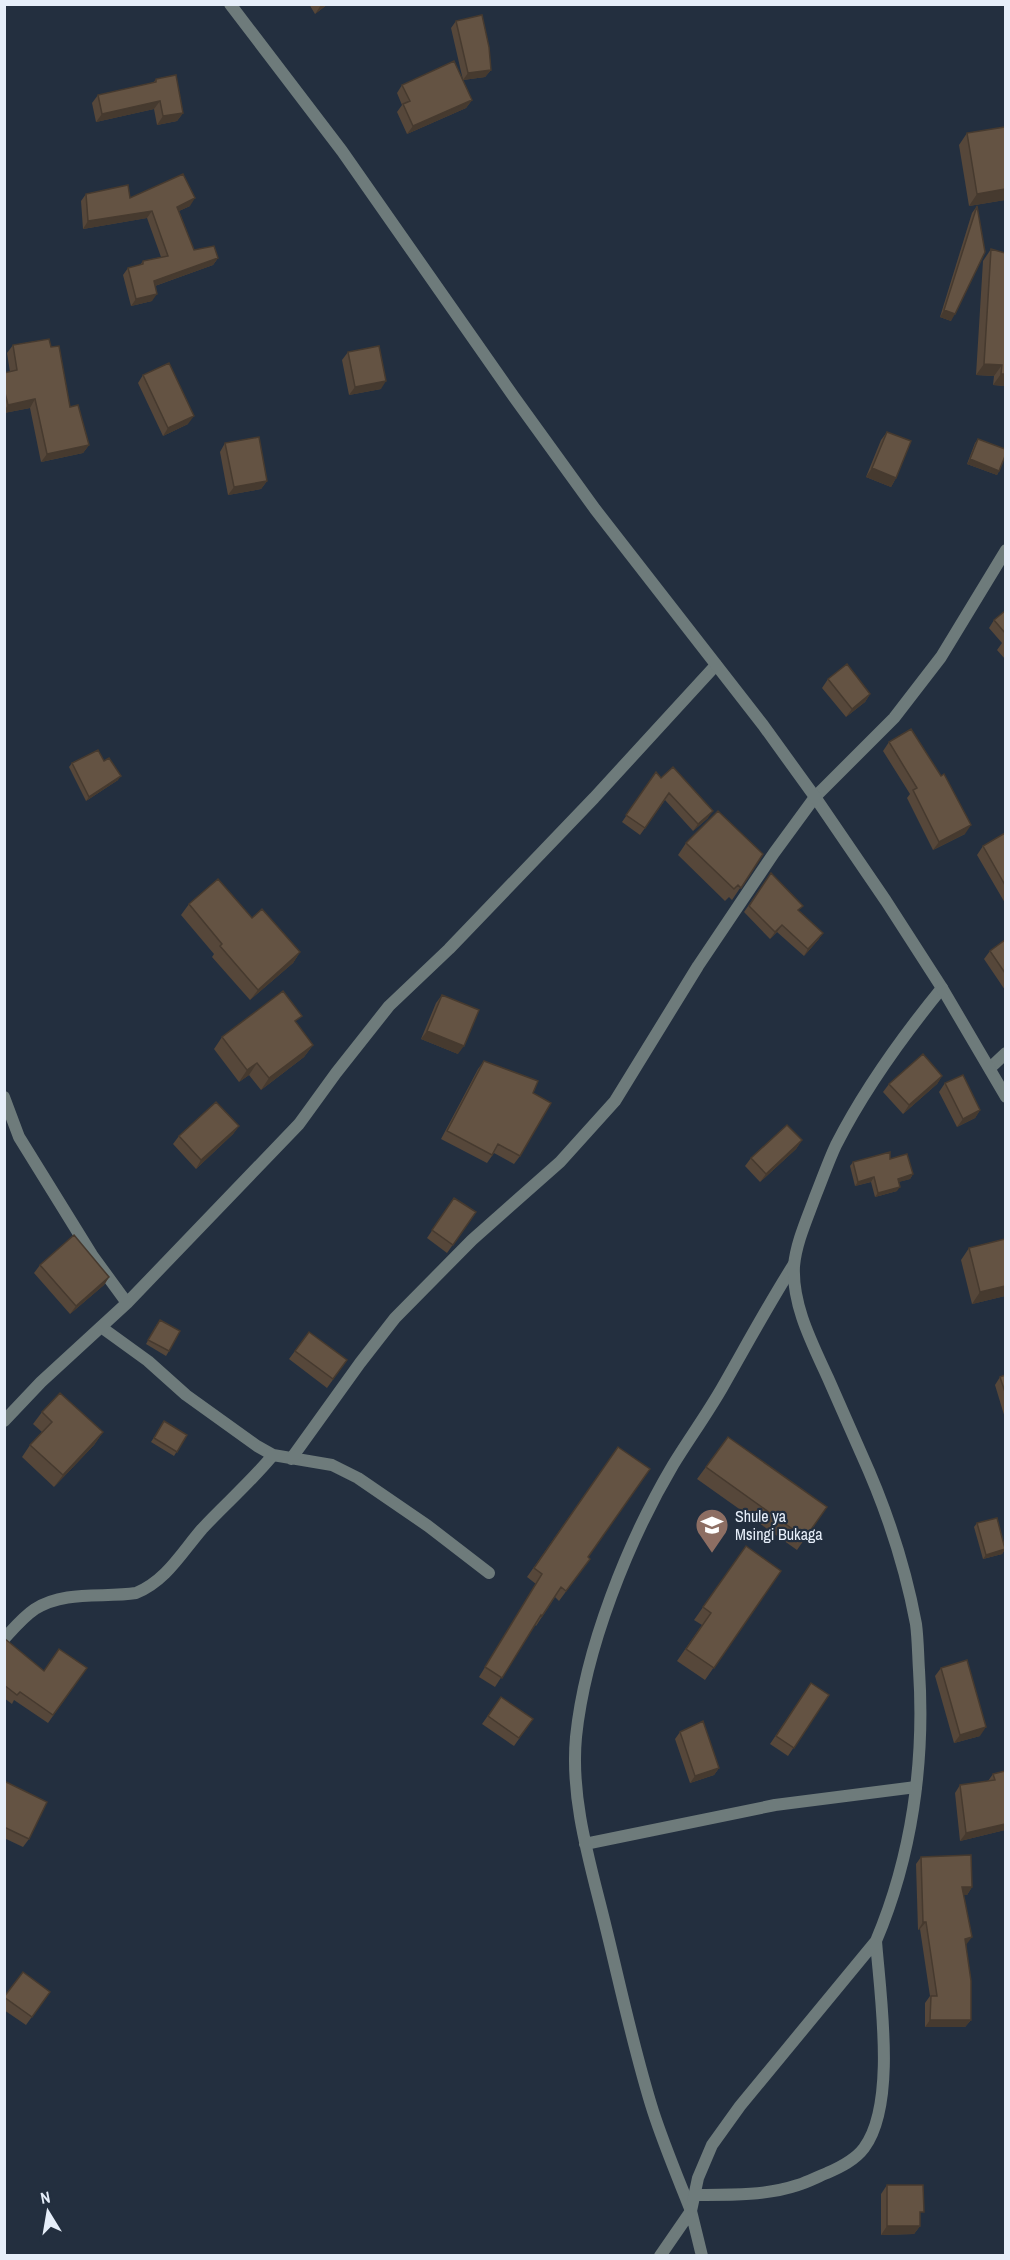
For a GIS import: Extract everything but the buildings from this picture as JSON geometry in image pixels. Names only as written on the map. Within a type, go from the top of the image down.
[{"type":"street","points":[[230,4],[342,151],[474,342],[595,509],[763,725],[815,797],[942,988],[1005,1097]]},
{"type":"street","points":[[291,1459],[395,1318],[472,1240],[560,1162],[615,1101],[698,966],[774,853],[815,797],[894,718],[941,657],[1005,550]]},
{"type":"street","points":[[4,1421],[41,1382],[127,1303],[299,1124],[389,1006],[457,941],[594,798],[716,665]]},
{"type":"street","points":[[702,2256],[691,2211],[650,2099],[634,2043],[585,1844],[578,1797],[576,1740],[583,1688],[598,1636],[628,1553],[672,1467],[722,1388],[764,1312],[794,1264],[805,1226],[836,1146],[868,1088],[892,1051],[942,988]]},
{"type":"street","points":[[990,1068],[1005,1053]]},
{"type":"street","points":[[4,1097],[19,1137],[92,1255],[127,1303]]},
{"type":"street","points":[[660,2256],[691,2211],[698,2178],[712,2145],[740,2106],[876,1941],[889,1911],[902,1868],[916,1787],[920,1691],[916,1626],[903,1568],[897,1544],[868,1467],[809,1337],[799,1306],[794,1264]]},
{"type":"street","points":[[101,1327],[148,1361],[186,1395],[273,1455],[332,1466],[358,1478],[428,1526],[489,1573]]},
{"type":"street","points":[[4,1638],[22,1619],[51,1602],[72,1596],[123,1595],[146,1589],[162,1577],[203,1529],[253,1479],[273,1455]]},
{"type":"street","points":[[585,1844],[775,1805],[916,1787]]},
{"type":"street","points":[[694,2195],[742,2195],[796,2186],[846,2165],[864,2148],[875,2128],[884,2066],[876,1941]]},
{"type":"place","name":"Shule ya Msingi Bukaga","points":[[712,1554]]}]
